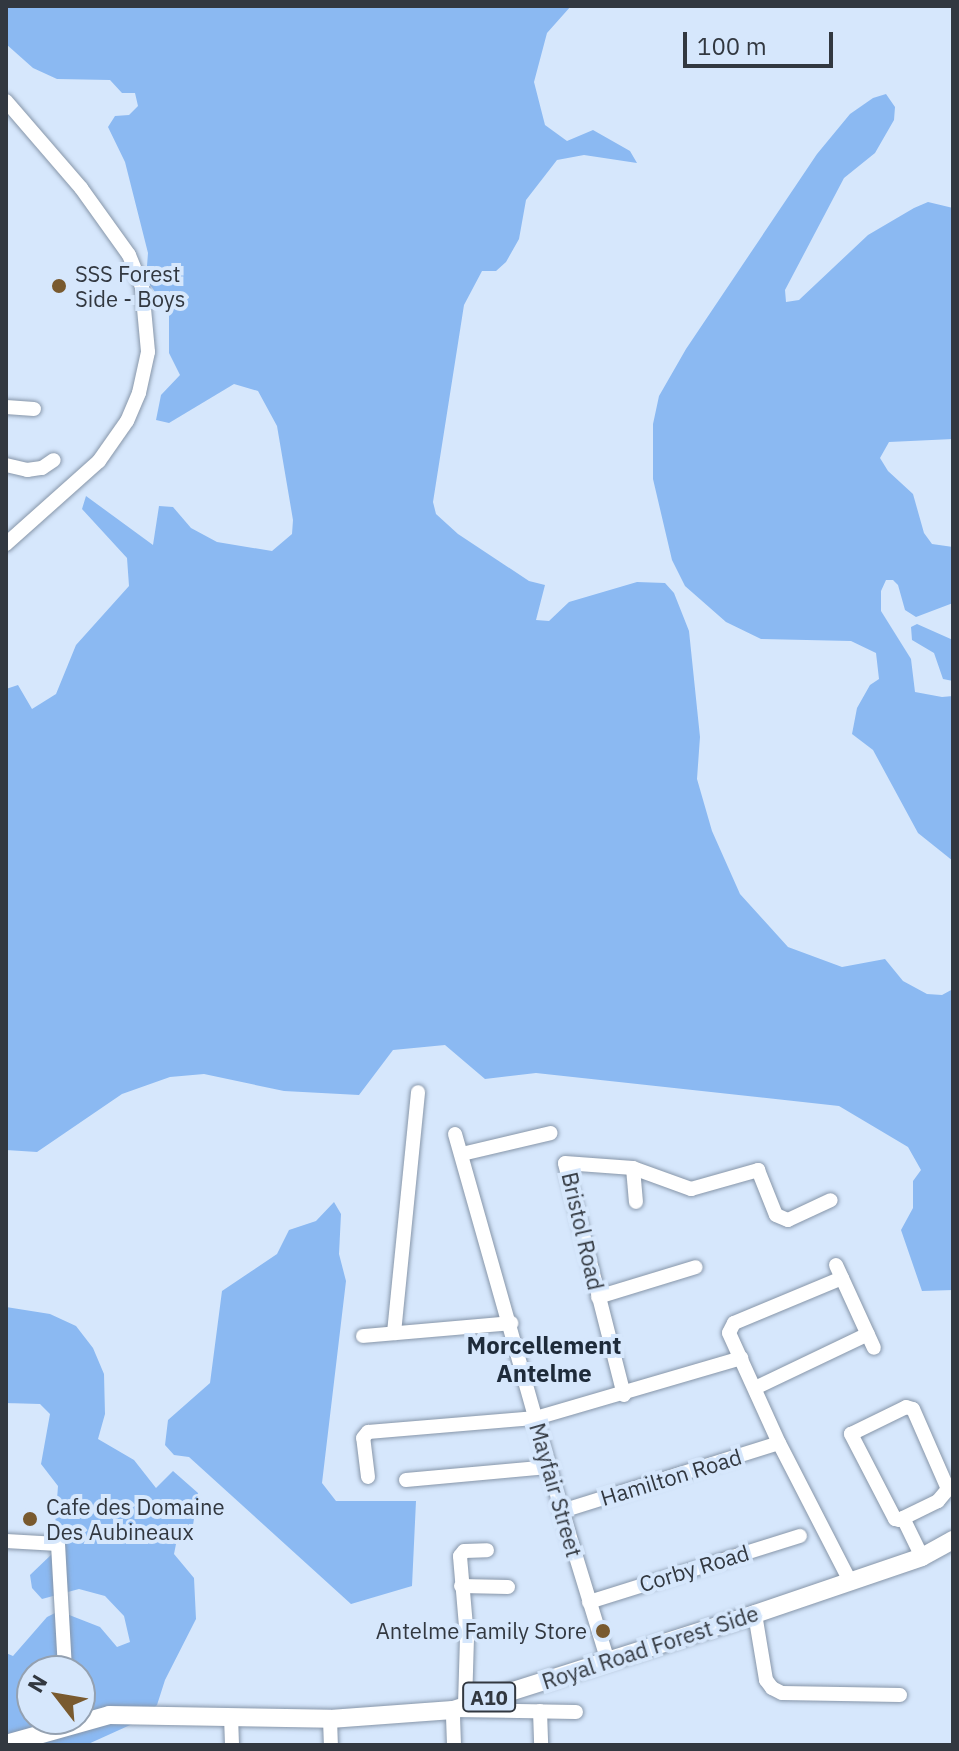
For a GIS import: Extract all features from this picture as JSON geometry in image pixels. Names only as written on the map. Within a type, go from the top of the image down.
[{"type":"main road","name":"Royal Road Forest Side","points":[[96,1717],[330,1719],[459,1707],[755,1614],[922,1557],[953,1540]]},
{"type":"main road","name":"Royal Road Forest Side","points":[[6,1744],[31,1735]]},
{"type":"street","points":[[6,101],[81,188],[129,255],[142,287],[148,340],[139,393],[127,421],[99,461],[6,544]]},
{"type":"street","points":[[6,407],[34,409]]},
{"type":"street","points":[[6,465],[27,470],[42,468],[54,460]]},
{"type":"street","points":[[394,1333],[418,1092]]},
{"type":"street","points":[[462,1154],[551,1133]]},
{"type":"street","name":"Mayfair Street","points":[[455,1134],[608,1661]]},
{"type":"street","name":"Bristol Road","points":[[624,1395],[565,1163],[633,1168],[691,1189],[752,1169],[762,1174],[776,1215],[788,1220],[831,1200]]},
{"type":"street","points":[[633,1168],[636,1202]]},
{"type":"street","points":[[598,1297],[643,1276],[696,1267]]},
{"type":"street","points":[[755,1388],[871,1341],[839,1271],[734,1323],[729,1333],[779,1443],[850,1581]]},
{"type":"street","points":[[363,1336],[511,1323]]},
{"type":"street","points":[[368,1477],[363,1438],[368,1432],[536,1418],[624,1395],[741,1358]]},
{"type":"street","points":[[906,1407],[913,1409],[948,1489],[938,1501],[903,1518],[895,1519],[851,1434],[906,1407]]},
{"type":"street","name":"Hamilton Road","points":[[562,1511],[779,1443]]},
{"type":"street","points":[[406,1480],[550,1467]]},
{"type":"street","points":[[903,1518],[922,1557]]},
{"type":"street","name":"Corby Road","points":[[589,1602],[800,1536]]},
{"type":"street","points":[[6,1541],[58,1544],[64,1655]]},
{"type":"street","points":[[454,1745],[467,1638],[461,1553],[487,1550]]},
{"type":"street","points":[[461,1586],[508,1587]]},
{"type":"street","points":[[755,1614],[766,1680],[772,1688],[782,1693],[900,1695]]},
{"type":"street","points":[[459,1707],[576,1712]]},
{"type":"street","points":[[540,1711],[541,1745]]},
{"type":"street","points":[[231,1716],[232,1745]]},
{"type":"street","points":[[330,1719],[331,1745]]},
{"type":"shaded area","points":[[6,6],[571,6],[547,33],[534,82],[545,125],[567,141],[593,130],[630,151],[637,163],[584,155],[557,160],[526,200],[519,239],[506,262],[496,271],[482,271],[464,305],[433,502],[436,514],[458,534],[529,581],[545,585],[536,620],[549,621],[569,602],[637,582],[665,583],[674,593],[689,631],[700,737],[697,779],[712,831],[740,894],[788,947],[842,967],[885,959],[903,981],[927,994],[942,995],[953,989],[953,1290],[922,1291],[901,1230],[913,1208],[913,1181],[921,1170],[908,1147],[839,1106],[536,1073],[485,1079],[445,1045],[393,1050],[359,1095],[284,1091],[204,1074],[170,1077],[122,1094],[37,1152],[6,1150],[6,689],[18,685],[32,709],[56,694],[76,645],[129,586],[127,558],[82,509],[86,496],[153,545],[159,506],[173,507],[191,528],[217,542],[272,551],[292,534],[293,520],[277,426],[258,391],[234,384],[169,423],[156,420],[161,395],[180,375],[169,353],[169,312],[146,279],[148,253],[125,162],[108,127],[115,116],[129,115],[138,106],[135,93],[122,93],[110,80],[57,79],[33,68],[6,44]]},
{"type":"shaded area","points":[[886,94],[895,107],[894,120],[875,153],[844,178],[785,290],[786,302],[799,300],[868,235],[914,208],[928,202],[953,208],[953,439],[889,442],[880,458],[888,471],[913,494],[924,533],[932,544],[953,547],[953,603],[916,617],[905,610],[898,585],[893,580],[886,580],[881,591],[881,611],[911,659],[915,692],[953,696],[953,861],[918,833],[873,750],[852,734],[857,708],[870,685],[879,679],[876,653],[851,641],[761,639],[726,622],[685,586],[672,560],[653,479],[653,424],[659,396],[686,349],[817,154],[850,114],[873,98]]},
{"type":"shaded area","points":[[917,624],[953,640],[953,681],[943,679],[934,653],[912,640],[911,627]]},
{"type":"shaded area","points":[[334,1202],[341,1214],[339,1254],[346,1281],[322,1483],[336,1501],[416,1501],[412,1586],[351,1604],[189,1457],[174,1455],[165,1445],[168,1420],[210,1383],[222,1291],[277,1254],[289,1230],[316,1221]]},
{"type":"shaded area","points":[[6,1307],[50,1314],[76,1326],[93,1348],[104,1374],[105,1414],[98,1439],[134,1460],[156,1488],[173,1471],[198,1493],[191,1538],[177,1539],[174,1554],[194,1578],[196,1619],[165,1680],[157,1705],[139,1721],[86,1745],[6,1745],[6,1653],[13,1656],[47,1617],[59,1611],[100,1627],[117,1647],[130,1642],[124,1616],[105,1596],[79,1589],[42,1599],[32,1588],[30,1575],[53,1553],[58,1486],[41,1464],[50,1414],[40,1404],[6,1403]]},
{"type":"place","name":"SSS Forest Side - Boys","points":[[59,286]]},
{"type":"place","name":"Cafe des Domaine Des Aubineaux","points":[[30,1519]]},
{"type":"place","name":"Antelme Family Store","points":[[603,1631]]},
{"type":"district","name":"Morcellement Antelme","points":[[544,1360]]}]
